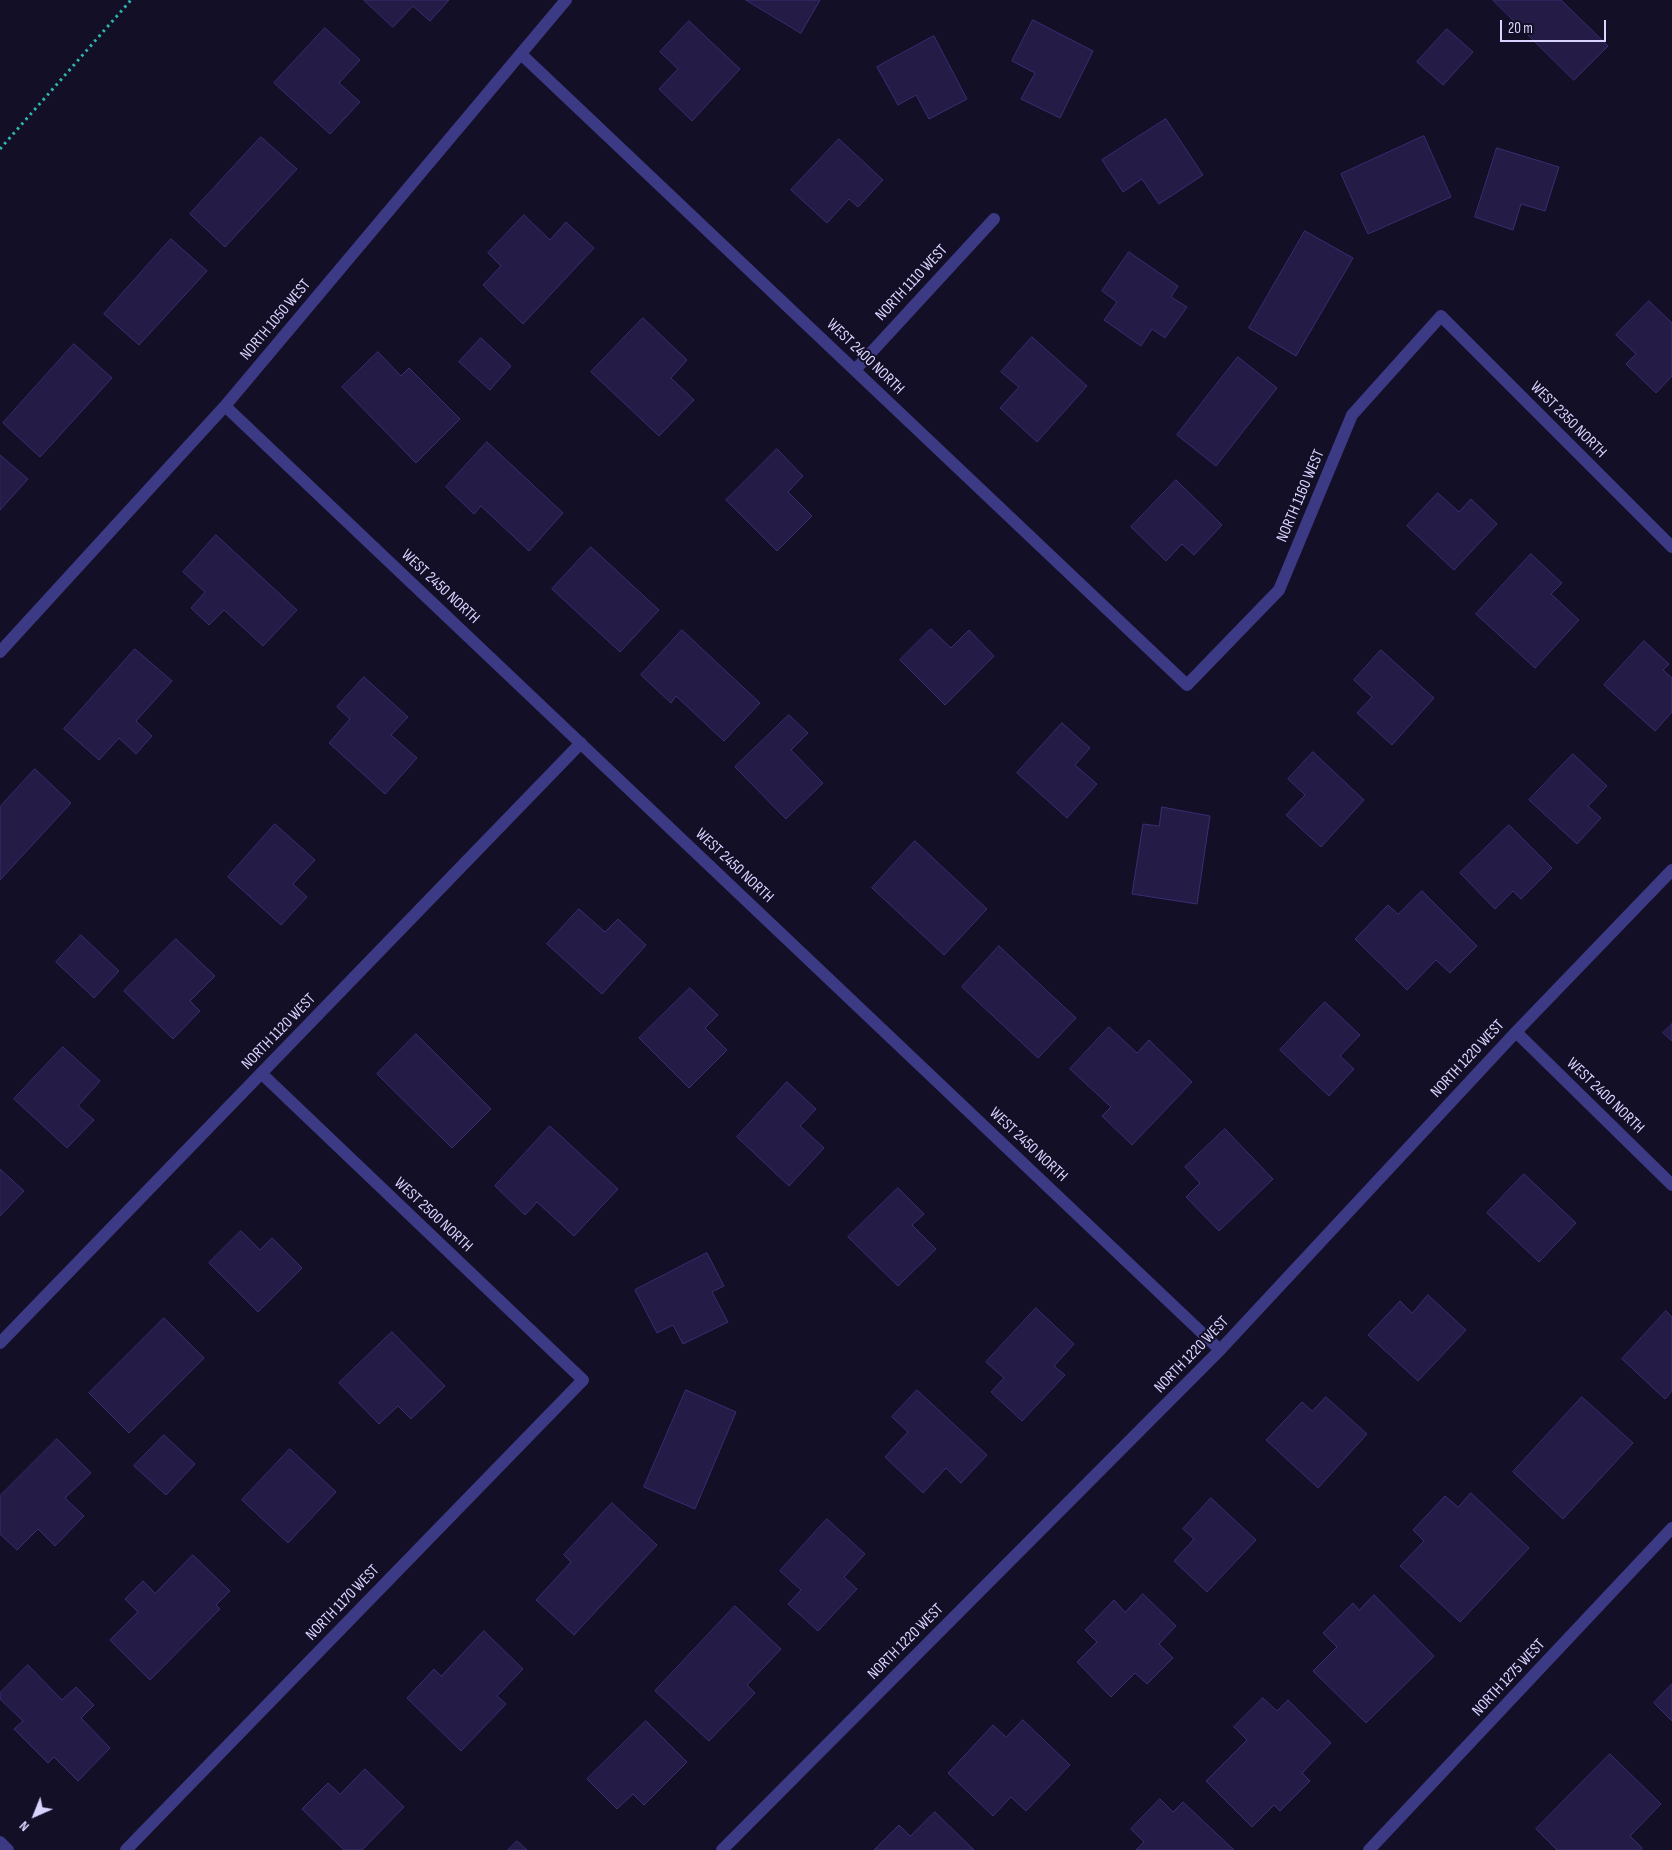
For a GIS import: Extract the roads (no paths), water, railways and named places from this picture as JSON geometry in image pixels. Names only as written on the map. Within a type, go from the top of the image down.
[{"type":"street","name":"NORTH 1050 WEST","points":[[0,652],[225,406],[566,0]]},
{"type":"street","name":"WEST 2400 NORTH","points":[[522,54],[1187,685]]},
{"type":"street","name":"NORTH 1110 WEST","points":[[855,370],[994,219]]},
{"type":"street","name":"WEST 2350 NORTH","points":[[1441,316],[1672,547]]},
{"type":"street","name":"NORTH 1160 WEST","points":[[1187,685],[1279,590],[1352,415],[1441,316]]},
{"type":"street","name":"WEST 2450 NORTH","points":[[225,406],[1220,1350]]},
{"type":"street","name":"NORTH 1120 WEST","points":[[0,1343],[581,743]]},
{"type":"street","name":"NORTH 1220 WEST","points":[[722,1850],[1220,1350],[1516,1032],[1672,870]]},
{"type":"street","name":"WEST 2400 NORTH","points":[[1516,1032],[1672,1185]]},
{"type":"street","name":"WEST 2500 NORTH","points":[[261,1073],[583,1380]]},
{"type":"street","name":"NORTH 1170 WEST","points":[[126,1850],[583,1380]]},
{"type":"street","name":"NORTH 1275 WEST","points":[[1370,1850],[1672,1528]]},
{"type":"street","points":[[0,1842],[8,1850]]}]
